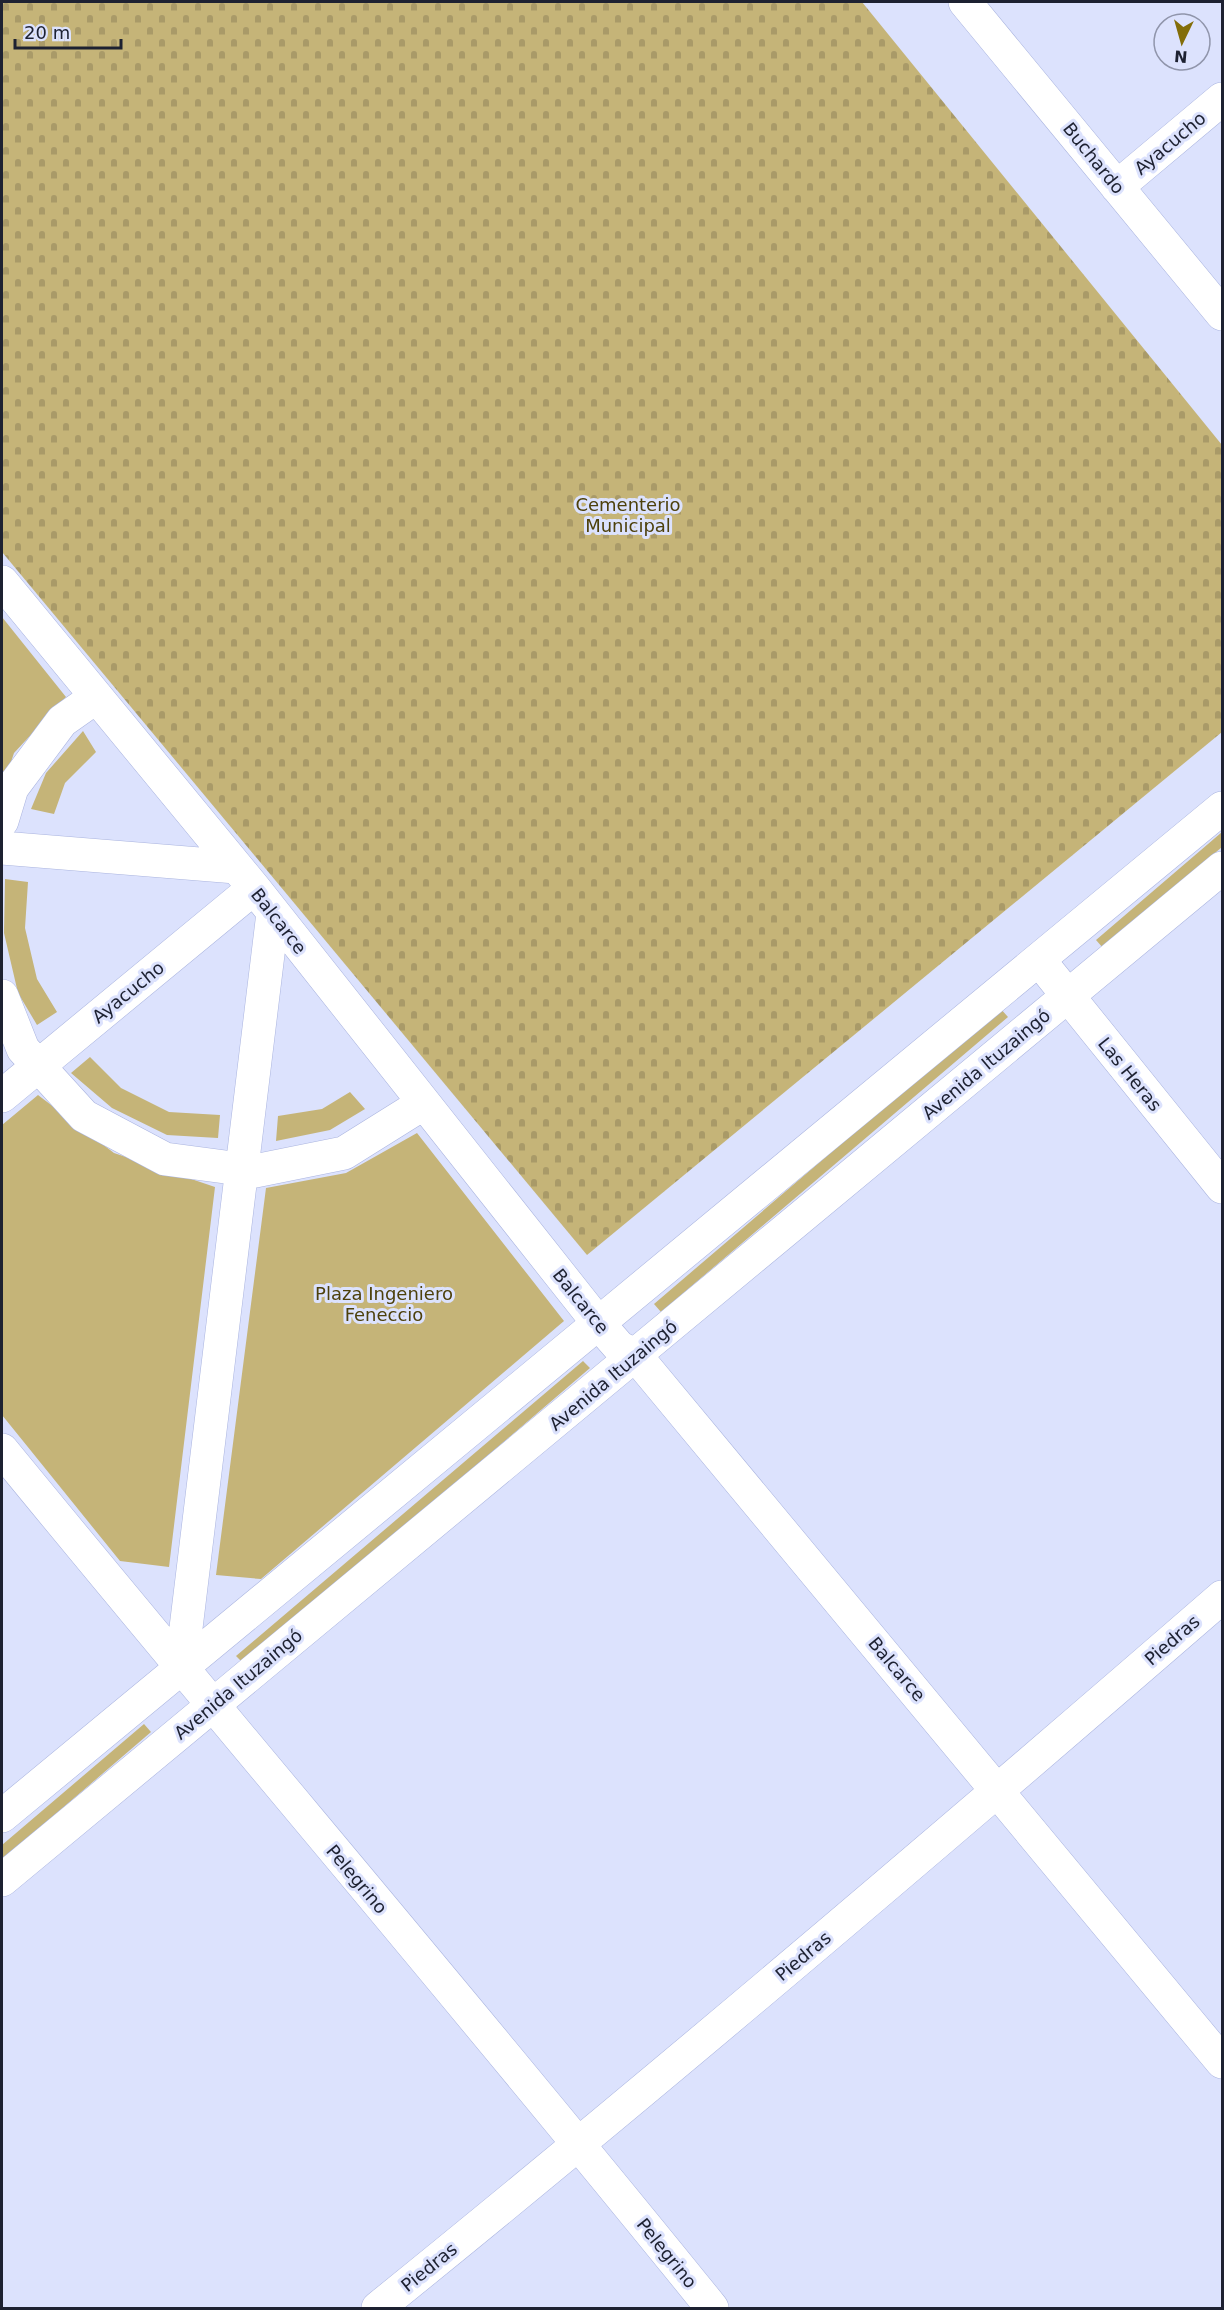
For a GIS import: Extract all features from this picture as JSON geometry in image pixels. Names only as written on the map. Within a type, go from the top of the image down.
[{"type":"street","name":"Buchardo","points":[[965,2],[1222,314]]},
{"type":"street","name":"Ayacucho","points":[[1117,187],[1222,99]]},
{"type":"street","name":"Balcarce","points":[[2,582],[254,889],[598,1324],[619,1347],[636,1356],[1222,2062]]},
{"type":"street","points":[[2,821],[12,788],[62,721],[96,697]]},
{"type":"street","points":[[2,1816],[1222,808]]},
{"type":"street","points":[[2,848],[254,889],[242,1170],[181,1669]]},
{"type":"street","name":"Avenida Ituzaingó","points":[[2,1880],[1222,868]]},
{"type":"street","name":"Ayacucho","points":[[2,1096],[254,889]]},
{"type":"street","name":"Las Heras","points":[[1039,960],[1222,1187]]},
{"type":"street","points":[[2,996],[23,1049],[84,1116],[165,1159],[255,1171],[344,1153],[424,1103]]},
{"type":"street","name":"Pelegrino","points":[[2,1450],[181,1669],[580,2145],[712,2308]]},
{"type":"street","name":"Piedras","points":[[378,2308],[580,2145],[998,1792],[1222,1597]]},
{"type":"green space","name":"Cementerio Municipal","points":[[2,2],[862,2],[1222,445],[1222,732],[587,1255],[2,552]]},
{"type":"green space","points":[[2,617],[66,697],[14,753],[2,789]]},
{"type":"green space","points":[[83,731],[96,752],[65,783],[54,814],[31,809],[46,773]]},
{"type":"green space","points":[[1222,832],[1222,847],[1103,948],[1096,940]]},
{"type":"green space","points":[[5,879],[28,882],[25,928],[37,979],[57,1012],[37,1025],[18,993],[4,933]]},
{"type":"green space","points":[[1000,1008],[1008,1017],[661,1312],[654,1304]]},
{"type":"green space","points":[[90,1057],[121,1088],[169,1112],[220,1115],[218,1138],[167,1135],[112,1108],[71,1073]]},
{"type":"green space","points":[[350,1092],[365,1109],[330,1130],[276,1141],[278,1116],[322,1109]]},
{"type":"green space","points":[[38,1095],[114,1153],[215,1187],[169,1567],[120,1561],[2,1415],[2,1125]]},
{"type":"green space","name":"Plaza Ingeniero Feneccio","points":[[417,1133],[564,1321],[261,1579],[216,1575],[266,1188],[346,1173]]},
{"type":"green space","points":[[583,1361],[590,1368],[244,1664],[236,1656]]},
{"type":"green space","points":[[144,1724],[151,1732],[2,1860],[2,1845]]}]
